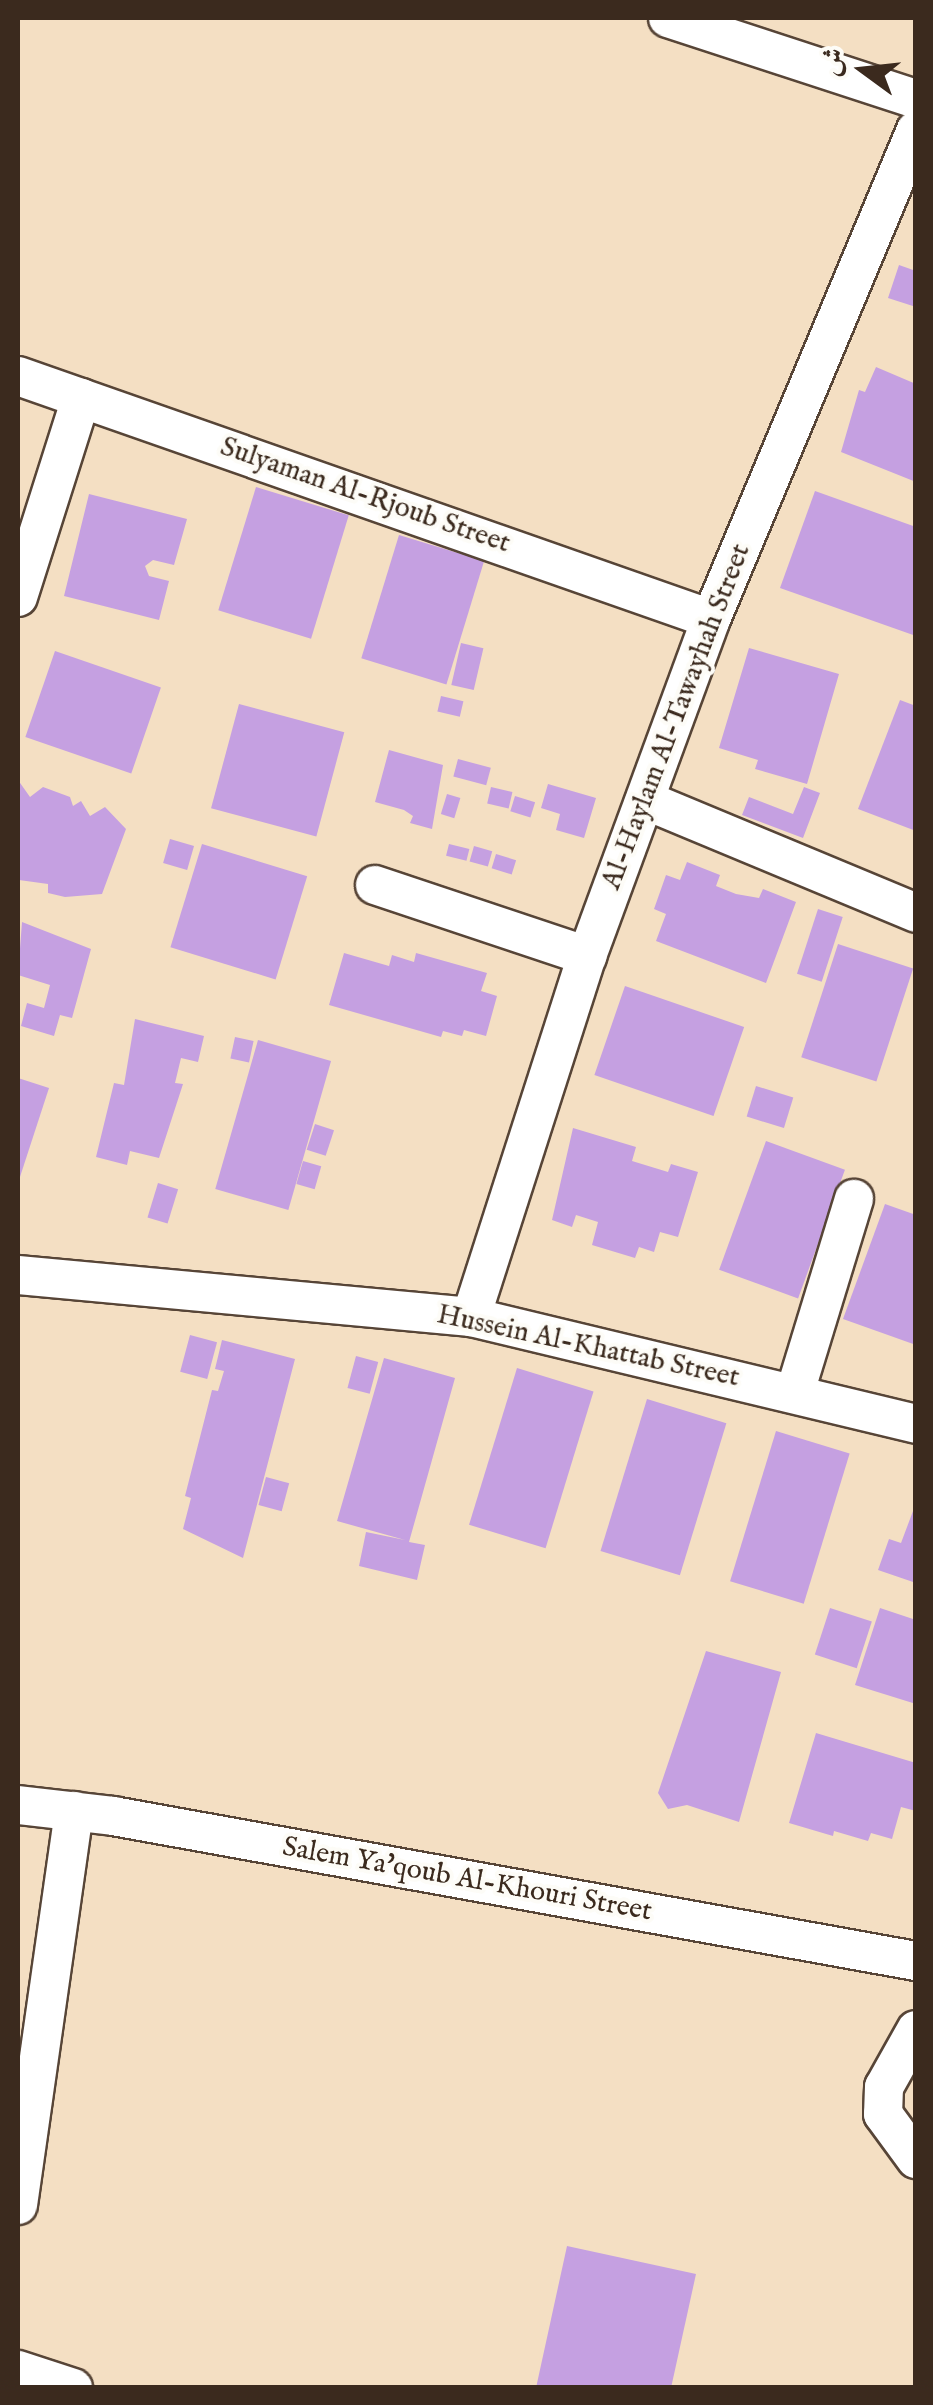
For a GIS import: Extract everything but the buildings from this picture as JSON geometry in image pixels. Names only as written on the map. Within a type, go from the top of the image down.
[{"type":"street","points":[[668,18],[916,99]]},
{"type":"street","name":"Al-Haylam Al-Tawayhah Street","points":[[471,1317],[588,956],[711,619],[916,130]]},
{"type":"street","name":"Sulyaman Al-Rjoub Street","points":[[18,376],[711,619]]},
{"type":"street","points":[[18,597],[80,398]]},
{"type":"street","points":[[645,800],[916,913]]},
{"type":"street","points":[[375,885],[588,956]]},
{"type":"street","points":[[795,1392],[854,1198]]},
{"type":"street","name":"Hussein Al-Khattab Street","points":[[18,1275],[471,1317],[916,1424]]},
{"type":"street","name":"Salem Ya'qoub Al-Khouri Street","points":[[18,1805],[74,1811],[916,1961]]},
{"type":"street","points":[[18,2205],[74,1811]]},
{"type":"street","points":[[916,2030],[884,2087],[883,2114],[916,2159]]}]
